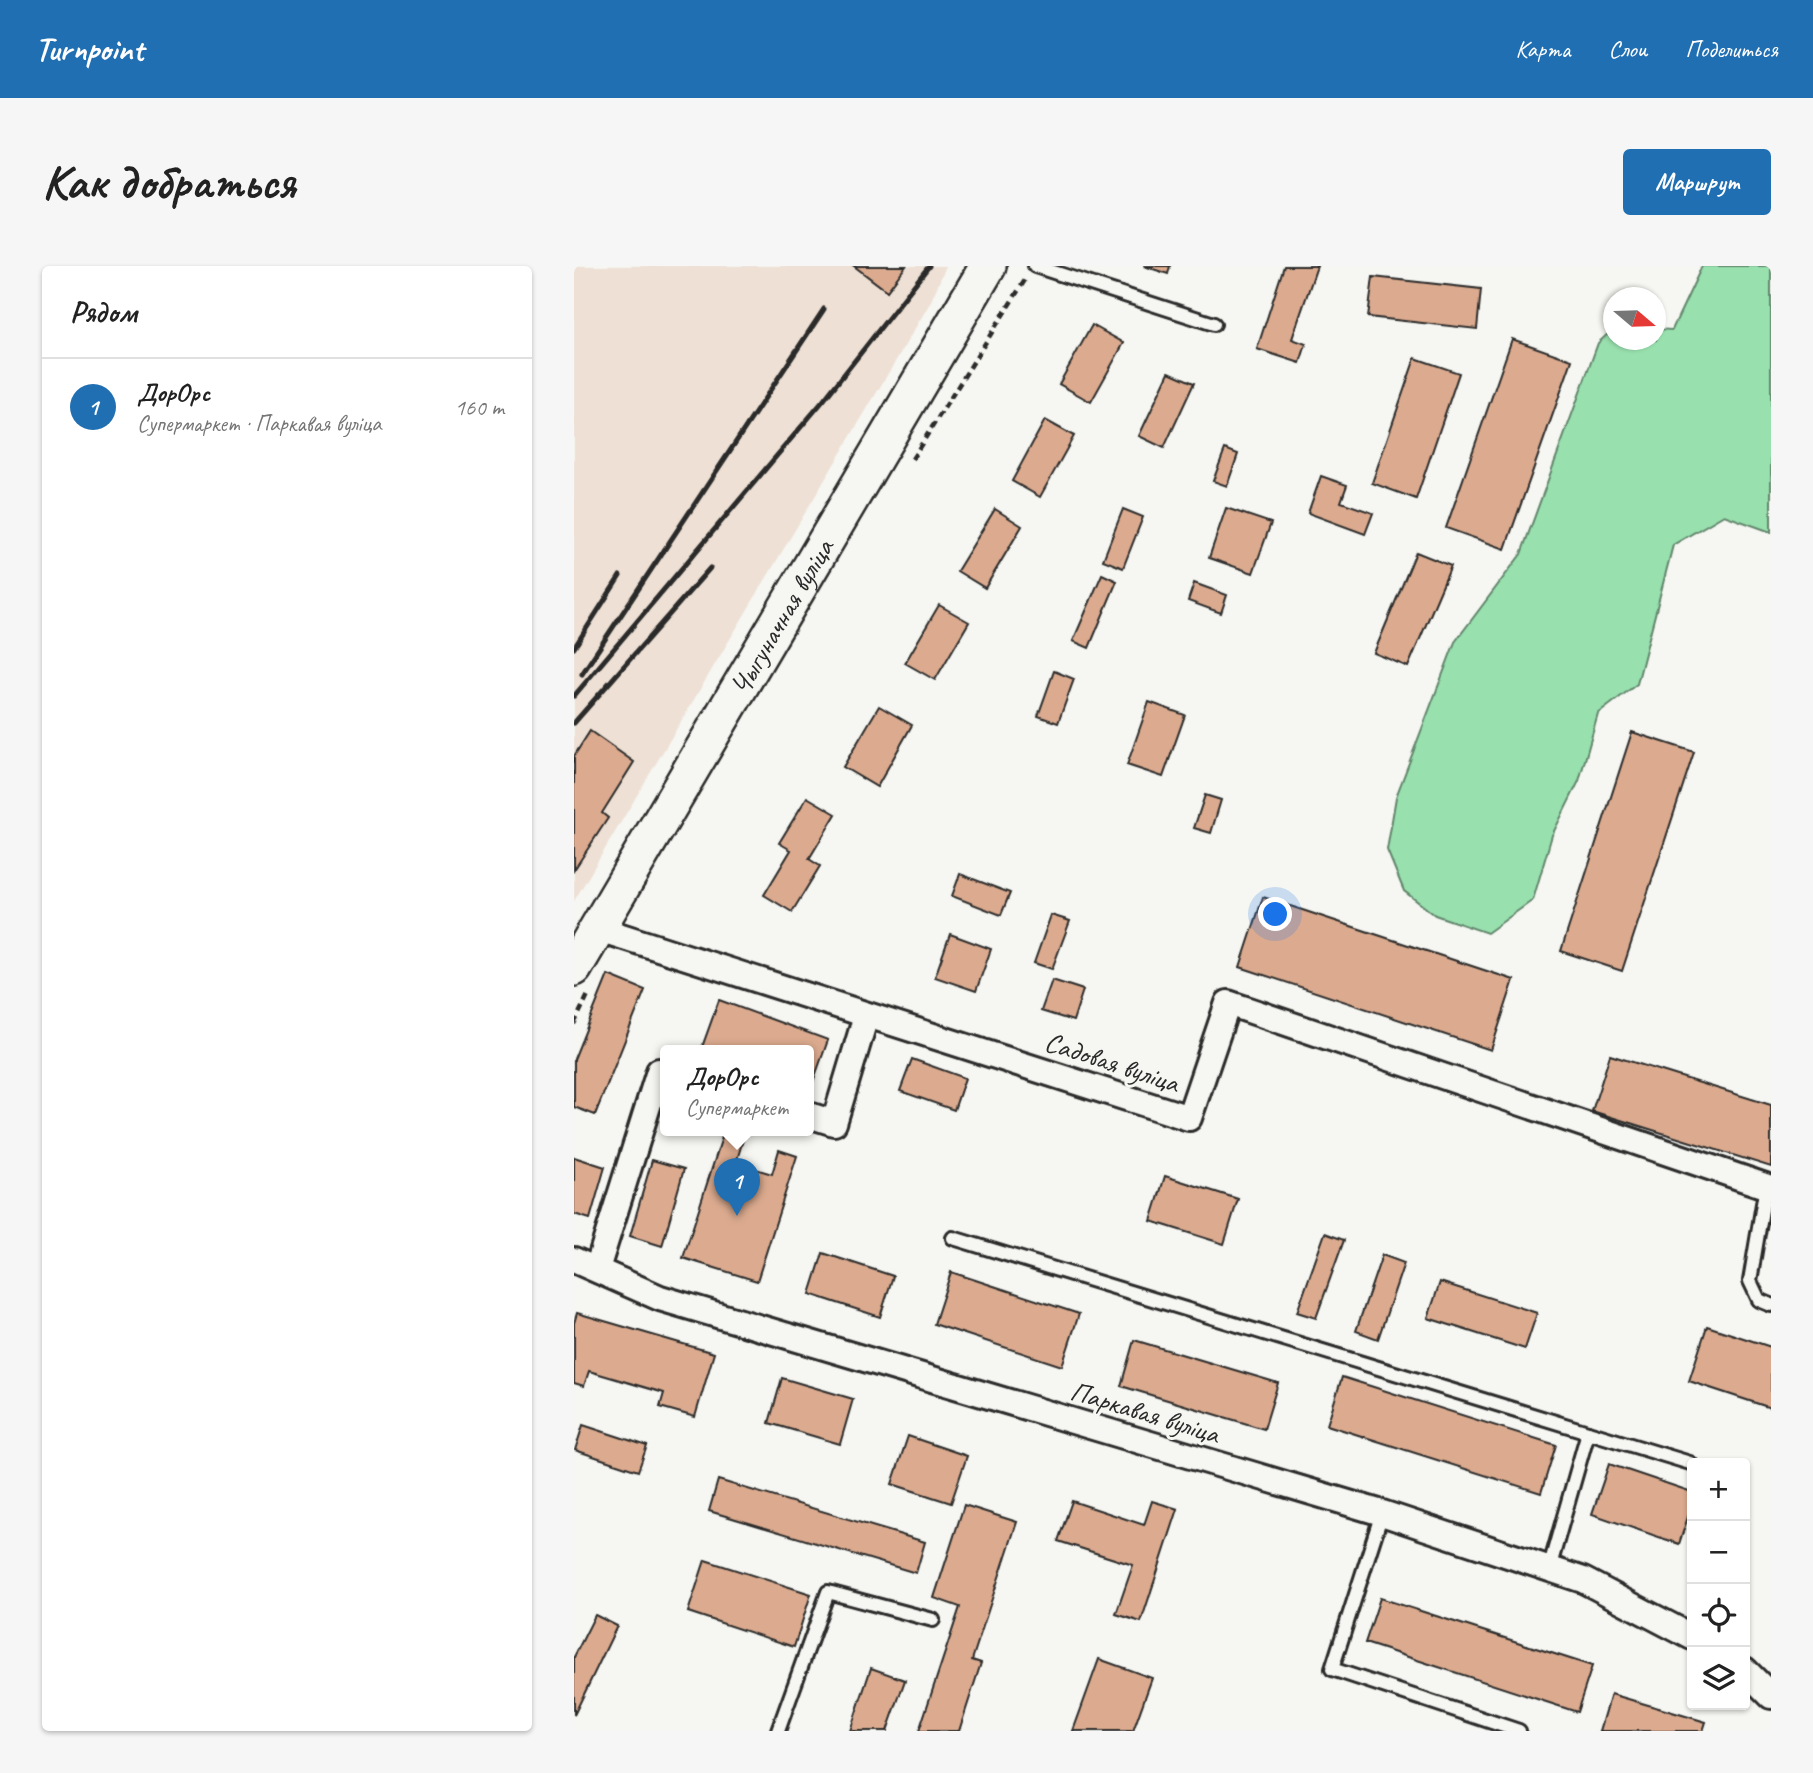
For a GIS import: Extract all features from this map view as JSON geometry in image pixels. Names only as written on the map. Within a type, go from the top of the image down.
[{"type":"main road","name":"Чыгуначная вуліца","points":[[574,968],[988,266]]},
{"type":"street","name":"Садовая вуліца","points":[[596,928],[1189,1118],[1228,1003],[1769,1187]]},
{"type":"street","points":[[814,1117],[834,1123],[866,1016]]},
{"type":"street","points":[[597,1269],[660,1071]]},
{"type":"street","name":"Паркавая вуліца","points":[[574,1260],[660,1298],[1382,1513],[1583,1580],[1687,1634]]},
{"type":"street","points":[[1750,1675],[1771,1696]]},
{"type":"lane","points":[[1035,266],[1214,324]]},
{"type":"lane","points":[[1769,1187],[1750,1281],[1759,1300],[1771,1305]]},
{"type":"lane","points":[[953,1238],[1687,1462]]},
{"type":"lane","points":[[1549,1569],[1588,1432]]},
{"type":"lane","points":[[1382,1513],[1332,1669],[1519,1731]]},
{"type":"lane","points":[[778,1731],[828,1592],[933,1620]]},
{"type":"shaded area","points":[[574,266],[946,266],[930,303],[574,901]]},
{"type":"green space","points":[[1702,266],[1771,266],[1771,532],[1724,515],[1673,545],[1637,684],[1598,714],[1579,781],[1552,835],[1533,900],[1487,933],[1435,915],[1404,891],[1387,850],[1396,797],[1455,642],[1521,554],[1598,343],[1603,338],[1603,350],[1666,350],[1666,330],[1672,330]]},
{"type":"building","points":[[854,266],[906,266],[887,291]]},
{"type":"building","points":[[1144,266],[1170,266],[1168,274]]},
{"type":"building","points":[[1284,266],[1317,266],[1292,339],[1306,344],[1300,363],[1257,349]]},
{"type":"building","points":[[1373,277],[1481,289],[1477,329],[1368,317]]},
{"type":"building","points":[[1092,325],[1124,343],[1091,402],[1059,384]]},
{"type":"building","points":[[1512,339],[1572,360],[1505,549],[1446,528]]},
{"type":"building","points":[[1415,358],[1459,373],[1416,499],[1372,483]]},
{"type":"building","points":[[1169,372],[1194,383],[1164,448],[1139,436]]},
{"type":"building","points":[[1045,420],[1074,436],[1040,497],[1012,481]]},
{"type":"building","points":[[1225,449],[1238,454],[1227,486],[1213,481]]},
{"type":"building","points":[[1321,476],[1347,485],[1341,502],[1373,513],[1365,534],[1308,513]]},
{"type":"building","points":[[1226,508],[1271,523],[1253,573],[1209,558]]},
{"type":"building","points":[[995,509],[1022,526],[985,588],[957,571]]},
{"type":"building","points":[[1123,509],[1143,517],[1123,568],[1103,560]]},
{"type":"building","points":[[1416,552],[1451,566],[1408,667],[1374,653]]},
{"type":"building","points":[[1102,574],[1117,581],[1089,648],[1073,641]]},
{"type":"building","points":[[1194,583],[1227,595],[1221,613],[1188,601]]},
{"type":"building","points":[[939,605],[969,622],[935,680],[905,663]]},
{"type":"building","points":[[1054,671],[1074,679],[1058,723],[1038,716]]},
{"type":"building","points":[[1149,702],[1185,715],[1163,777],[1127,765]]},
{"type":"building","points":[[879,706],[912,725],[877,787],[843,767]]},
{"type":"building","points":[[590,731],[634,762],[602,813],[608,818],[574,870],[574,756]]},
{"type":"building","points":[[1632,732],[1694,752],[1622,971],[1561,951]]},
{"type":"building","points":[[1205,795],[1221,800],[1211,833],[1194,828]]},
{"type":"building","points":[[807,797],[836,814],[809,859],[820,866],[792,912],[764,895],[791,850],[779,843]]},
{"type":"building","points":[[960,874],[1010,893],[1001,915],[952,896]]},
{"type":"building","points":[[1263,897],[1514,980],[1491,1050],[1240,967]]},
{"type":"building","points":[[1051,915],[1070,921],[1052,969],[1034,963]]},
{"type":"building","points":[[950,934],[991,949],[976,991],[935,977]]},
{"type":"building","points":[[608,975],[645,990],[595,1115],[574,1107],[574,1059]]},
{"type":"building","points":[[1052,980],[1083,990],[1073,1021],[1041,1011]]},
{"type":"building","points":[[719,1000],[828,1040],[814,1079],[814,1045],[703,1045]]},
{"type":"building","points":[[1610,1055],[1771,1105],[1771,1167],[1592,1111]]},
{"type":"building","points":[[912,1059],[965,1078],[954,1110],[900,1091]]},
{"type":"building","points":[[722,1136],[743,1140],[736,1163],[772,1174],[779,1150],[797,1156],[757,1281],[683,1258]]},
{"type":"building","points":[[574,1157],[605,1167],[590,1219],[574,1214]]},
{"type":"building","points":[[652,1160],[684,1169],[662,1246],[630,1236]]},
{"type":"building","points":[[1165,1176],[1238,1199],[1224,1244],[1151,1221]]},
{"type":"building","points":[[1325,1233],[1344,1240],[1316,1318],[1297,1312]]},
{"type":"building","points":[[823,1253],[893,1276],[880,1317],[810,1294]]},
{"type":"building","points":[[1382,1255],[1404,1263],[1378,1339],[1356,1331]]},
{"type":"building","points":[[951,1272],[1079,1314],[1062,1366],[934,1324]]},
{"type":"building","points":[[1440,1282],[1537,1313],[1525,1349],[1428,1318]]},
{"type":"building","points":[[577,1313],[714,1353],[695,1417],[660,1407],[664,1393],[589,1371],[584,1386],[574,1383],[574,1323]]},
{"type":"building","points":[[1707,1326],[1771,1347],[1771,1408],[1689,1381]]},
{"type":"building","points":[[1134,1340],[1278,1383],[1264,1429],[1121,1386]]},
{"type":"building","points":[[1342,1377],[1556,1445],[1541,1493],[1327,1425]]},
{"type":"building","points":[[782,1378],[853,1399],[840,1444],[769,1423]]},
{"type":"building","points":[[583,1425],[647,1446],[638,1471],[575,1450]]},
{"type":"building","points":[[908,1436],[967,1456],[951,1503],[892,1484]]},
{"type":"building","points":[[1609,1464],[1687,1490],[1687,1520],[1679,1544],[1592,1514]]},
{"type":"building","points":[[718,1480],[925,1542],[916,1573],[709,1511]]},
{"type":"building","points":[[1072,1501],[1144,1525],[1152,1501],[1178,1509],[1141,1622],[1116,1614],[1133,1565],[1058,1541]]},
{"type":"building","points":[[964,1505],[1017,1522],[972,1660],[981,1663],[959,1731],[919,1731],[960,1607],[934,1598]]},
{"type":"building","points":[[705,1560],[811,1594],[794,1647],[688,1612]]},
{"type":"building","points":[[1380,1598],[1592,1666],[1577,1712],[1365,1643]]},
{"type":"building","points":[[595,1615],[617,1626],[574,1715],[574,1657]]},
{"type":"building","points":[[1099,1659],[1152,1678],[1133,1731],[1073,1731]]},
{"type":"building","points":[[871,1668],[905,1680],[887,1731],[850,1731]]},
{"type":"building","points":[[1611,1694],[1706,1722],[1703,1731],[1600,1731]]},
{"type":"railway","points":[[574,696],[823,401],[929,266]]},
{"type":"railway","points":[[582,674],[824,309]]},
{"type":"railway","points":[[574,723],[710,568]]},
{"type":"railway","points":[[574,648],[620,576]]},
{"type":"place","name":"ДорОрс","points":[[737,1216]]}]
